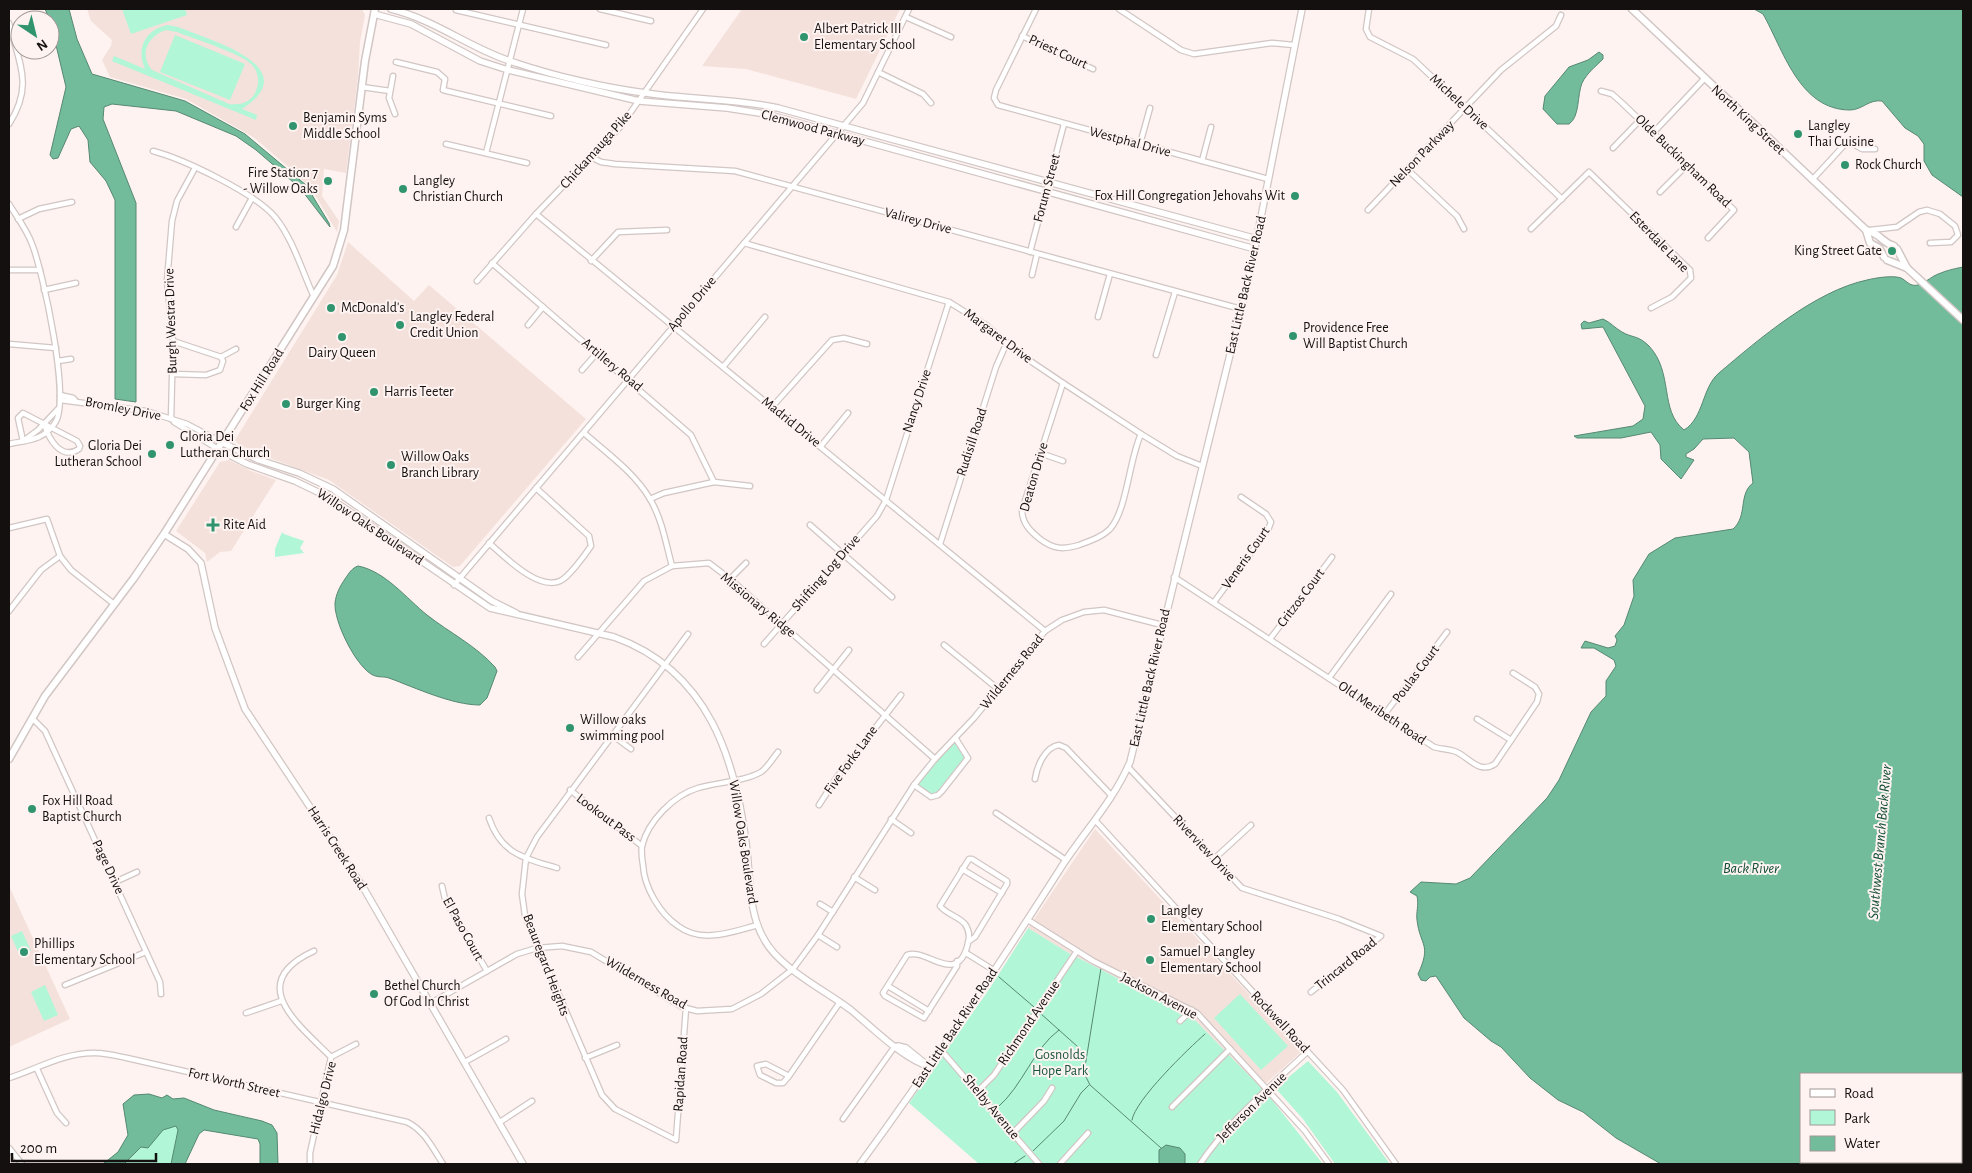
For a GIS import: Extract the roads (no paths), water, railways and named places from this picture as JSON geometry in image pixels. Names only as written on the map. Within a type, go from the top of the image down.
[{"type":"main road","name":"North King Street","points":[[1632,9],[1866,230],[1878,234],[1884,242],[1896,247],[1907,268]]},
{"type":"main road","name":"Fox Hill Road","points":[[9,759],[45,696],[164,534],[333,266],[342,242],[362,87],[375,11]]},
{"type":"main road","name":"North King Street","points":[[1866,230],[1870,243],[1879,248],[1885,259],[1907,268],[1963,320]]},
{"type":"street","name":"Clemwood Parkway","points":[[391,9],[418,17],[490,54],[510,61],[645,93],[742,101],[1257,239]]},
{"type":"street","points":[[486,153],[523,9]]},
{"type":"street","points":[[600,9],[651,20]]},
{"type":"street","name":"Chickamauga Pike","points":[[476,280],[536,214],[621,126],[703,9]]},
{"type":"street","name":"Apollo Drive","points":[[454,585],[862,103],[909,9]]},
{"type":"street","points":[[1022,36],[1036,9]]},
{"type":"street","points":[[1119,9],[1181,50],[1194,54],[1272,43],[1294,45],[1302,9]]},
{"type":"street","name":"Michele Drive","points":[[1369,9],[1366,29],[1370,37],[1413,60],[1562,199]]},
{"type":"street","points":[[456,10],[606,45]]},
{"type":"street","name":"Clemwood Parkway","points":[[375,11],[411,24],[480,60],[508,70],[639,101],[746,110],[1255,249]]},
{"type":"street","name":"Nelson Parkway","points":[[1368,210],[1501,70],[1556,26],[1561,15]]},
{"type":"street","points":[[906,17],[950,37]]},
{"type":"street","name":"Priest Court","points":[[1022,36],[1093,69]]},
{"type":"street","name":"Westphal Drive","points":[[1022,36],[996,90],[995,101],[1003,107],[1268,179]]},
{"type":"street","name":"East Little Back River Road","points":[[860,1164],[930,1067],[995,971],[1128,767],[1255,249],[1294,45]]},
{"type":"street","points":[[9,124],[19,108],[24,90],[16,60]]},
{"type":"street","points":[[396,62],[440,73],[445,79],[443,90],[551,116]]},
{"type":"street","points":[[878,72],[923,94],[931,103]]},
{"type":"street","points":[[393,76],[389,98],[395,114]]},
{"type":"street","points":[[1653,133],[1704,79]]},
{"type":"street","points":[[362,87],[390,91]]},
{"type":"street","name":"Olde Buckingham Road","points":[[1601,91],[1612,94],[1734,210],[1708,238]]},
{"type":"street","points":[[1140,144],[1150,108]]},
{"type":"street","points":[[1613,148],[1640,120]]},
{"type":"street","name":"Forum Street","points":[[1030,252],[1064,124]]},
{"type":"street","points":[[1202,161],[1211,127]]},
{"type":"street","points":[[1812,180],[1848,142],[1862,149],[1875,149]]},
{"type":"street","points":[[446,144],[527,163]]},
{"type":"street","points":[[153,151],[168,155],[252,198],[274,216],[281,226],[314,298]]},
{"type":"street","name":"Valirey Drive","points":[[591,157],[600,162],[615,164],[735,170],[1241,309]]},
{"type":"street","points":[[1660,192],[1687,165]]},
{"type":"street","name":"Burgh Westra Drive","points":[[171,419],[173,341],[168,281],[172,221],[177,201],[195,168]]},
{"type":"street","points":[[1407,169],[1457,216],[1464,229]]},
{"type":"street","name":"Esterdale Lane","points":[[1562,199],[1589,172],[1690,270],[1691,278],[1672,297],[1651,308]]},
{"type":"street","points":[[236,227],[252,198]]},
{"type":"street","points":[[1531,230],[1562,199]]},
{"type":"street","points":[[18,219],[39,209],[72,202]]},
{"type":"street","points":[[9,204],[32,244],[40,270],[56,348],[60,397],[57,420],[47,432],[37,439],[9,444]]},
{"type":"street","points":[[1866,230],[1897,227],[1923,210],[1935,212],[1955,226],[1958,235],[1951,242],[1930,243]]},
{"type":"street","name":"Madrid Drive","points":[[536,214],[591,261],[821,446],[1045,631]]},
{"type":"street","points":[[591,261],[618,232],[667,230]]},
{"type":"street","name":"Margaret Drive","points":[[744,243],[949,302],[986,325],[1063,383],[1141,434],[1177,456],[1202,466]]},
{"type":"street","points":[[1032,275],[1037,254]]},
{"type":"street","name":"Artillery Road","points":[[492,263],[691,435],[714,482]]},
{"type":"street","points":[[9,270],[40,270]]},
{"type":"street","points":[[1098,317],[1110,274]]},
{"type":"street","points":[[44,290],[76,283]]},
{"type":"street","points":[[1156,355],[1175,292]]},
{"type":"street","name":"Nancy Drive","points":[[886,500],[949,302]]},
{"type":"street","points":[[528,324],[543,308]]},
{"type":"street","points":[[723,367],[765,317]]},
{"type":"street","points":[[772,407],[832,340],[844,338],[867,344]]},
{"type":"street","points":[[173,341],[221,357],[236,349]]},
{"type":"street","name":"Rudisill Road","points":[[940,544],[998,360],[1007,342]]},
{"type":"street","points":[[9,344],[56,348]]},
{"type":"street","points":[[582,370],[597,353]]},
{"type":"street","points":[[173,374],[212,374],[220,370],[223,361],[221,357]]},
{"type":"street","points":[[58,361],[71,359]]},
{"type":"street","name":"Deaton Drive","points":[[1063,383],[1024,505],[1023,518],[1027,527],[1042,540],[1053,547],[1066,549],[1096,539],[1109,529],[1114,523],[1135,447],[1141,434]]},
{"type":"street","name":"Bromley Drive","points":[[60,397],[146,411],[186,424],[223,442]]},
{"type":"street","points":[[23,441],[44,424],[58,409]]},
{"type":"street","points":[[821,446],[848,412]]},
{"type":"street","points":[[23,441],[18,420],[20,414],[24,413],[77,441],[79,449],[70,452],[62,451],[55,445],[44,424]]},
{"type":"street","name":"Bromley Drive","points":[[171,419],[183,429],[218,450]]},
{"type":"street","points":[[584,433],[636,480],[650,499],[659,519],[672,566]]},
{"type":"street","name":"Willow Oaks Boulevard","points":[[223,442],[259,460],[299,473],[333,489],[492,601],[516,613]]},
{"type":"street","name":"Willow Oaks Boulevard","points":[[218,450],[247,464],[295,481],[328,497],[490,608],[597,633],[631,643],[665,665],[688,685],[713,720],[726,751],[734,779],[744,831],[758,925],[771,950],[918,1063],[930,1067]]},
{"type":"street","points":[[1040,454],[1063,461]]},
{"type":"street","points":[[650,499],[664,493],[714,482],[750,486]]},
{"type":"street","points":[[489,543],[525,574],[553,582],[563,579],[588,552],[591,546],[589,536],[536,488]]},
{"type":"street","name":"Veneris Court","points":[[1214,602],[1268,530],[1271,522],[1266,514],[1241,497]]},
{"type":"street","name":"Shifting Log Drive","points":[[764,644],[877,516],[886,500]]},
{"type":"street","points":[[9,528],[47,519],[60,556],[71,570],[114,604]]},
{"type":"street","points":[[810,525],[892,598]]},
{"type":"street","name":"Harris Creek Road","points":[[164,534],[188,549],[199,560],[203,568],[210,611],[245,709],[363,887],[466,1062],[523,1164]]},
{"type":"street","points":[[9,611],[42,570],[60,556]]},
{"type":"street","name":"Critzos Court","points":[[1270,639],[1332,556]]},
{"type":"street","points":[[730,579],[746,562]]},
{"type":"street","name":"Missionary Ridge","points":[[578,658],[597,633],[644,581],[672,566],[709,563],[833,668],[935,759]]},
{"type":"street","name":"Old Meribeth Road","points":[[1174,577],[1434,747],[1455,751],[1482,769],[1488,769],[1495,764],[1537,702],[1539,694],[1535,687],[1513,673]]},
{"type":"street","points":[[1329,678],[1391,594]]},
{"type":"street","name":"Wilderness Road","points":[[431,1003],[517,954],[537,948],[562,946],[591,952],[686,1008],[697,1011],[732,1009],[760,994],[793,968],[818,936],[914,784],[935,759],[956,739],[1045,631],[1062,620],[1084,612],[1104,610],[1162,625]]},
{"type":"street","name":"Poulas Court","points":[[1384,715],[1448,632]]},
{"type":"street","name":"Beauregard Heights","points":[[676,1140],[615,1109],[602,1095],[537,948],[525,916],[522,894],[526,858],[537,837],[570,790],[688,634]]},
{"type":"street","points":[[944,645],[998,689]]},
{"type":"street","points":[[816,690],[849,650]]},
{"type":"street","name":"Five Forks Lane","points":[[819,806],[884,715],[901,695]]},
{"type":"street","name":"Page Drive","points":[[32,718],[45,731],[160,982],[161,994]]},
{"type":"street","points":[[1477,719],[1511,740]]},
{"type":"street","points":[[612,735],[631,749]]},
{"type":"street","points":[[914,784],[928,795],[938,796],[968,758],[956,739]]},
{"type":"street","points":[[1035,779],[1038,765],[1050,749],[1059,745],[1066,748],[1111,795]]},
{"type":"street","points":[[758,925],[713,936],[691,934],[678,927],[668,918],[655,900],[644,876],[642,846],[662,812],[678,798],[696,788],[762,771],[778,752]]},
{"type":"street","name":"Riverview Drive","points":[[1128,767],[1242,888],[1339,919],[1380,936]]},
{"type":"street","name":"Lookout Pass","points":[[570,790],[642,846]]},
{"type":"street","points":[[996,813],[1066,860]]},
{"type":"street","points":[[489,818],[498,840],[510,851],[556,868]]},
{"type":"street","points":[[891,819],[912,833]]},
{"type":"street","name":"Rockwell Road","points":[[1095,820],[1343,1090],[1396,1164]]},
{"type":"street","points":[[1214,859],[1251,825]]},
{"type":"street","points":[[957,961],[957,966],[922,1018],[883,993],[907,955],[919,954],[942,965],[957,961],[966,953],[969,931],[966,926],[940,906],[962,869],[969,859],[972,859],[1007,881],[1002,893],[975,937],[968,942]]},
{"type":"street","points":[[962,869],[1002,893]]},
{"type":"street","points":[[115,882],[137,872]]},
{"type":"street","points":[[854,877],[875,890]]},
{"type":"street","name":"El Paso Court","points":[[442,886],[445,899],[487,971]]},
{"type":"street","points":[[820,904],[833,912]]},
{"type":"street","name":"Jackson Avenue","points":[[1028,920],[1077,951],[1146,989],[1192,1010],[1268,1089],[1305,1131],[1329,1164]]},
{"type":"street","points":[[818,936],[837,948]]},
{"type":"street","name":"Trincard Road","points":[[1311,992],[1380,936]]},
{"type":"street","points":[[314,951],[296,960],[284,974],[281,985],[281,1001],[286,1011],[331,1057]]},
{"type":"street","name":"Richmond Avenue","points":[[978,1091],[994,1075],[1077,951]]},
{"type":"street","points":[[65,985],[146,952]]},
{"type":"street","points":[[966,953],[995,971]]},
{"type":"street","points":[[888,986],[929,1010]]},
{"type":"street","points":[[246,1013],[281,1001]]},
{"type":"street","points":[[789,1076],[766,1064],[757,1066],[760,1075],[776,1083],[783,1083],[789,1076],[840,1002]]},
{"type":"street","name":"Rapidan Road","points":[[676,1140],[686,1008]]},
{"type":"street","points":[[1180,1021],[1192,1010]]},
{"type":"street","points":[[466,1062],[506,1038]]},
{"type":"street","name":"Hidalgo Drive","points":[[310,1164],[320,1103],[331,1057],[356,1044]]},
{"type":"street","points":[[585,1058],[617,1045]]},
{"type":"street","points":[[843,1119],[896,1046]]},
{"type":"street","points":[[1172,1107],[1230,1049]]},
{"type":"street","name":"Shelby Avenue","points":[[941,1050],[1039,1164]]},
{"type":"street","name":"Fort Worth Street","points":[[9,1078],[37,1069],[66,1056],[96,1052],[407,1122],[418,1128],[425,1135],[442,1164]]},
{"type":"street","name":"Jefferson Avenue","points":[[1200,1164],[1224,1132],[1307,1052]]},
{"type":"street","points":[[37,1069],[56,1113],[66,1123]]},
{"type":"street","points":[[1013,1134],[1044,1101],[1052,1088]]},
{"type":"street","points":[[500,1122],[532,1100]]},
{"type":"street","points":[[1060,1164],[1088,1133]]},
{"type":"street","points":[[9,1148],[22,1164]]},
{"type":"water","points":[[69,9],[77,39],[92,74],[185,101],[245,134],[306,185],[330,227],[300,188],[256,150],[236,136],[176,111],[112,104],[104,107],[103,119],[136,203],[136,402],[115,399],[115,200],[106,181],[90,162],[88,140],[79,126],[71,129],[58,158],[53,159],[50,155],[66,87],[60,60],[60,10],[45,10]]},
{"type":"water","points":[[1754,9],[1963,9],[1963,197],[1932,175],[1924,161],[1924,144],[1918,136],[1905,128],[1882,101],[1850,110],[1832,107],[1818,100],[1805,89],[1786,60],[1763,14]]},
{"type":"water","points":[[1599,52],[1603,55],[1603,59],[1582,83],[1577,111],[1573,121],[1569,124],[1557,124],[1543,109],[1545,96],[1569,67],[1588,60]]},
{"type":"water","name":"Back River","points":[[1963,267],[1963,1164],[1661,1164],[1616,1138],[1583,1112],[1558,1100],[1530,1078],[1501,1047],[1464,1018],[1436,976],[1430,977],[1426,981],[1421,980],[1418,974],[1425,951],[1418,929],[1417,896],[1410,892],[1421,882],[1456,884],[1470,878],[1547,798],[1559,780],[1591,712],[1606,696],[1606,681],[1616,666],[1614,660],[1594,648],[1581,648],[1585,641],[1608,648],[1615,646],[1617,640],[1615,636],[1624,625],[1634,596],[1633,580],[1649,554],[1675,538],[1733,529],[1738,524],[1748,488],[1753,483],[1749,452],[1734,438],[1703,439],[1694,449],[1686,454],[1686,457],[1694,460],[1681,479],[1661,459],[1660,445],[1651,432],[1621,438],[1577,438],[1574,436],[1633,426],[1643,419],[1645,406],[1603,327],[1582,329],[1581,324],[1584,321],[1589,323],[1603,319],[1622,332],[1642,340],[1649,346],[1662,368],[1669,402],[1676,422],[1684,430],[1696,418],[1713,379],[1752,346],[1808,305],[1828,294],[1867,280],[1898,277],[1911,284],[1918,285],[1948,270]]},
{"type":"water","points":[[358,566],[386,579],[427,615],[471,646],[495,667],[497,671],[487,698],[480,705],[446,699],[389,678],[373,675],[365,669],[352,652],[342,631],[335,603],[337,593],[343,582],[351,571]]},
{"type":"water","points":[[149,1094],[162,1098],[167,1095],[173,1099],[184,1098],[214,1110],[272,1125],[277,1133],[278,1164],[260,1164],[260,1144],[258,1139],[204,1130],[199,1134],[185,1164],[171,1164],[178,1130],[176,1126],[163,1130],[148,1148],[141,1147],[124,1164],[103,1164],[118,1152],[128,1135],[123,1104],[134,1095]]},
{"type":"water","points":[[1166,1145],[1180,1148],[1185,1154],[1185,1164],[1159,1164],[1159,1150]]},
{"type":"waterway","points":[[1101,968],[1084,1073],[1090,1085],[1161,1148]]},
{"type":"waterway","points":[[999,977],[1034,1007]]},
{"type":"waterway","points":[[1040,1013],[1078,1047],[1084,1055]]},
{"type":"waterway","points":[[997,1108],[1014,1089],[1042,1047],[1059,1030]]},
{"type":"waterway","points":[[1132,1120],[1135,1111],[1152,1088],[1205,1034]]},
{"type":"waterway","points":[[1033,1151],[1064,1121],[1081,1093],[1089,1085]]},
{"type":"waterway","points":[[1013,1164],[1025,1156]]},
{"type":"place","name":"Albert Patrick III Elementary School","points":[[804,37]]},
{"type":"place","name":"Benjamin Syms Middle School","points":[[293,126]]},
{"type":"place","name":"Langley Thai Cuisine","points":[[1798,134]]},
{"type":"place","name":"Rock Church","points":[[1845,165]]},
{"type":"place","name":"Fire Station 7 - Willow Oaks","points":[[328,181]]},
{"type":"place","name":"Langley Christian Church","points":[[403,189]]},
{"type":"place","name":"Fox Hill Congregation Jehovahs Wit","points":[[1295,196]]},
{"type":"place","name":"King Street Gate","points":[[1892,251]]},
{"type":"place","name":"McDonald's","points":[[331,308]]},
{"type":"place","name":"Langley Federal Credit Union","points":[[400,325]]},
{"type":"place","name":"Providence Free Will Baptist Church","points":[[1293,336]]},
{"type":"place","name":"Dairy Queen","points":[[342,337]]},
{"type":"place","name":"Harris Teeter","points":[[374,392]]},
{"type":"place","name":"Burger King","points":[[286,404]]},
{"type":"place","name":"Gloria Dei Lutheran Church","points":[[170,445]]},
{"type":"place","name":"Gloria Dei Lutheran School","points":[[152,454]]},
{"type":"place","name":"Willow Oaks Branch Library","points":[[391,465]]},
{"type":"place","name":"Rite Aid","points":[[213,525]]},
{"type":"place","name":"Willow oaks swimming pool","points":[[570,728]]},
{"type":"place","name":"Fox Hill Road Baptist Church","points":[[32,809]]},
{"type":"place","name":"Langley Elementary School","points":[[1151,919]]},
{"type":"place","name":"Phillips Elementary School","points":[[24,952]]},
{"type":"place","name":"Samuel P Langley Elementary School","points":[[1150,960]]},
{"type":"place","name":"Bethel Church Of God In Christ","points":[[374,994]]},
{"type":"water label","name":"Southwest Branch Back River","points":[[1880,842]]},
{"type":"park label","name":"Gosnolds Hope Park","points":[[1060,1064]]}]
